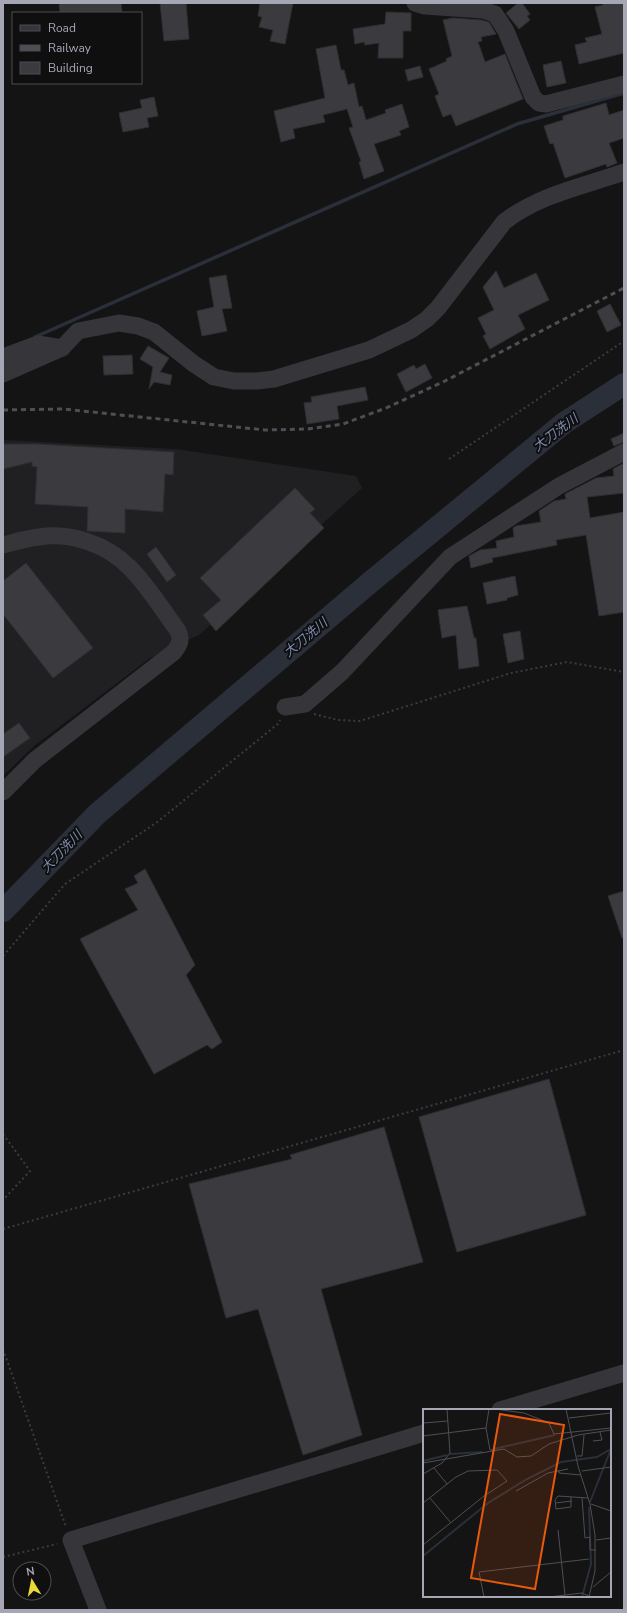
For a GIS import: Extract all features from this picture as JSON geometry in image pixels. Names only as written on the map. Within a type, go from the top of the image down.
[{"type":"street","points":[[415,3],[425,6],[483,10],[495,14],[506,31],[533,97],[539,103],[546,104],[558,102],[624,84]]},
{"type":"street","points":[[3,374],[62,348],[78,331],[99,325],[119,323],[138,326],[154,332],[194,364],[214,377],[234,381],[257,382],[274,379],[369,350],[410,330],[427,319],[438,308],[504,222],[518,211],[539,201],[624,172]]},
{"type":"street","points":[[3,357],[38,344],[62,348]]},
{"type":"street","points":[[285,707],[305,704],[342,672],[450,557],[559,486],[624,452]]},
{"type":"street","points":[[3,545],[40,536],[71,537],[96,544],[130,567],[178,630],[181,637],[179,645],[174,652],[35,760],[3,792]]},
{"type":"street","points":[[503,1409],[624,1372]]},
{"type":"street","points":[[98,1610],[71,1540],[423,1433]]},
{"type":"path","points":[[449,459],[624,341]]},
{"type":"path","points":[[308,712],[338,720],[360,721],[512,673],[568,662],[624,672]]},
{"type":"path","points":[[3,956],[65,884],[162,818],[279,723],[285,707]]},
{"type":"path","points":[[3,1229],[624,1050]]},
{"type":"path","points":[[3,1134],[30,1171],[3,1200]]},
{"type":"path","points":[[3,1349],[71,1540],[3,1558]]},
{"type":"shaded area","points":[[3,440],[176,449],[356,476],[362,488],[199,635],[150,658],[34,746],[3,776]]},
{"type":"building","points":[[59,3],[121,3],[122,12],[60,12]]},
{"type":"building","points":[[160,3],[186,3],[189,39],[164,41]]},
{"type":"building","points":[[260,3],[293,3],[285,44],[270,41],[273,30],[259,27],[262,17],[258,16]]},
{"type":"building","points":[[518,3],[522,3],[530,14],[527,16],[530,20],[519,29],[506,13]]},
{"type":"building","points":[[602,3],[624,3],[624,53],[579,64],[575,45],[587,42],[585,38],[602,34],[595,7],[603,5]]},
{"type":"building","points":[[386,12],[411,13],[411,31],[403,31],[403,58],[378,58],[379,43],[365,45],[364,42],[355,44],[353,29],[385,24]]},
{"type":"building","points":[[453,18],[489,22],[496,34],[481,37],[482,41],[478,42],[485,62],[505,54],[523,99],[456,126],[451,114],[443,117],[435,96],[439,94],[429,69],[447,61],[446,59],[452,56],[443,20]]},
{"type":"building","points":[[336,45],[341,70],[344,70],[348,85],[354,83],[359,107],[362,106],[366,120],[386,113],[385,110],[402,104],[409,127],[399,131],[401,135],[374,144],[384,171],[364,179],[359,162],[361,161],[349,128],[353,127],[347,109],[323,115],[325,122],[293,129],[295,138],[281,142],[274,111],[325,98],[316,49]]},
{"type":"building","points":[[561,61],[566,83],[547,87],[543,65]]},
{"type":"building","points":[[420,66],[423,77],[408,81],[405,70]]},
{"type":"building","points":[[154,97],[158,116],[147,118],[149,127],[123,132],[119,113],[142,108],[140,100]]},
{"type":"building","points":[[606,103],[609,115],[624,110],[624,138],[609,143],[617,163],[607,167],[606,164],[565,178],[553,143],[550,144],[544,126],[563,120],[563,116]]},
{"type":"building","points":[[496,271],[504,288],[536,273],[549,300],[518,315],[525,329],[490,349],[483,336],[486,334],[478,318],[494,310],[483,287]]},
{"type":"building","points":[[226,275],[232,308],[222,309],[227,331],[202,336],[197,311],[214,307],[209,278]]},
{"type":"building","points":[[610,304],[621,325],[607,332],[597,311]]},
{"type":"building","points":[[148,346],[169,358],[160,372],[172,375],[170,385],[154,382],[149,389],[153,367],[140,359]]},
{"type":"building","points":[[132,355],[133,374],[104,375],[103,356]]},
{"type":"building","points":[[425,364],[432,378],[406,392],[397,374],[414,365],[416,369]]},
{"type":"building","points":[[365,387],[368,400],[337,406],[339,419],[307,424],[304,403],[312,402],[311,397]]},
{"type":"building","points":[[624,433],[624,442],[614,446],[611,439]]},
{"type":"building","points":[[3,444],[37,444],[174,452],[173,475],[165,474],[163,512],[125,509],[125,533],[87,531],[88,507],[35,504],[37,467],[32,466],[32,462],[3,469]]},
{"type":"building","points":[[624,463],[624,493],[587,497],[590,518],[624,512],[624,612],[599,616],[586,535],[556,540],[557,545],[492,558],[493,562],[471,568],[469,556],[480,550],[497,548],[496,541],[514,537],[513,528],[516,526],[541,522],[539,511],[554,501],[566,499],[565,494],[596,478],[614,476],[613,469]]},
{"type":"building","points":[[295,488],[315,509],[310,513],[324,528],[216,631],[203,615],[221,600],[200,578]]},
{"type":"building","points":[[156,547],[176,575],[167,582],[147,554]]},
{"type":"building","points":[[26,563],[93,648],[53,678],[3,614],[3,581]]},
{"type":"building","points":[[515,576],[518,595],[507,598],[507,600],[487,604],[483,583]]},
{"type":"building","points":[[467,606],[474,638],[476,638],[479,666],[459,669],[456,635],[442,638],[438,610]]},
{"type":"building","points":[[520,631],[524,659],[508,663],[503,634]]},
{"type":"building","points":[[19,723],[30,738],[3,757],[3,734]]},
{"type":"building","points":[[145,869],[195,965],[186,975],[222,1042],[212,1049],[207,1045],[154,1074],[80,939],[138,910],[125,889],[138,883],[134,876]]},
{"type":"building","points":[[624,891],[624,938],[622,938],[608,896]]},
{"type":"building","points":[[549,1079],[586,1215],[457,1252],[419,1117]]},
{"type":"building","points":[[384,1127],[423,1262],[321,1289],[362,1435],[303,1455],[258,1309],[226,1318],[189,1184],[292,1159],[290,1155]]},
{"type":"waterway","points":[[35,337],[517,124],[624,93]]},
{"type":"waterway","name":"大刀洗川","points":[[3,911],[97,814],[373,580],[564,423],[624,384]]},
{"type":"railway","points":[[3,410],[63,409],[265,430],[308,429],[343,424],[386,408],[443,382],[624,288]]}]
